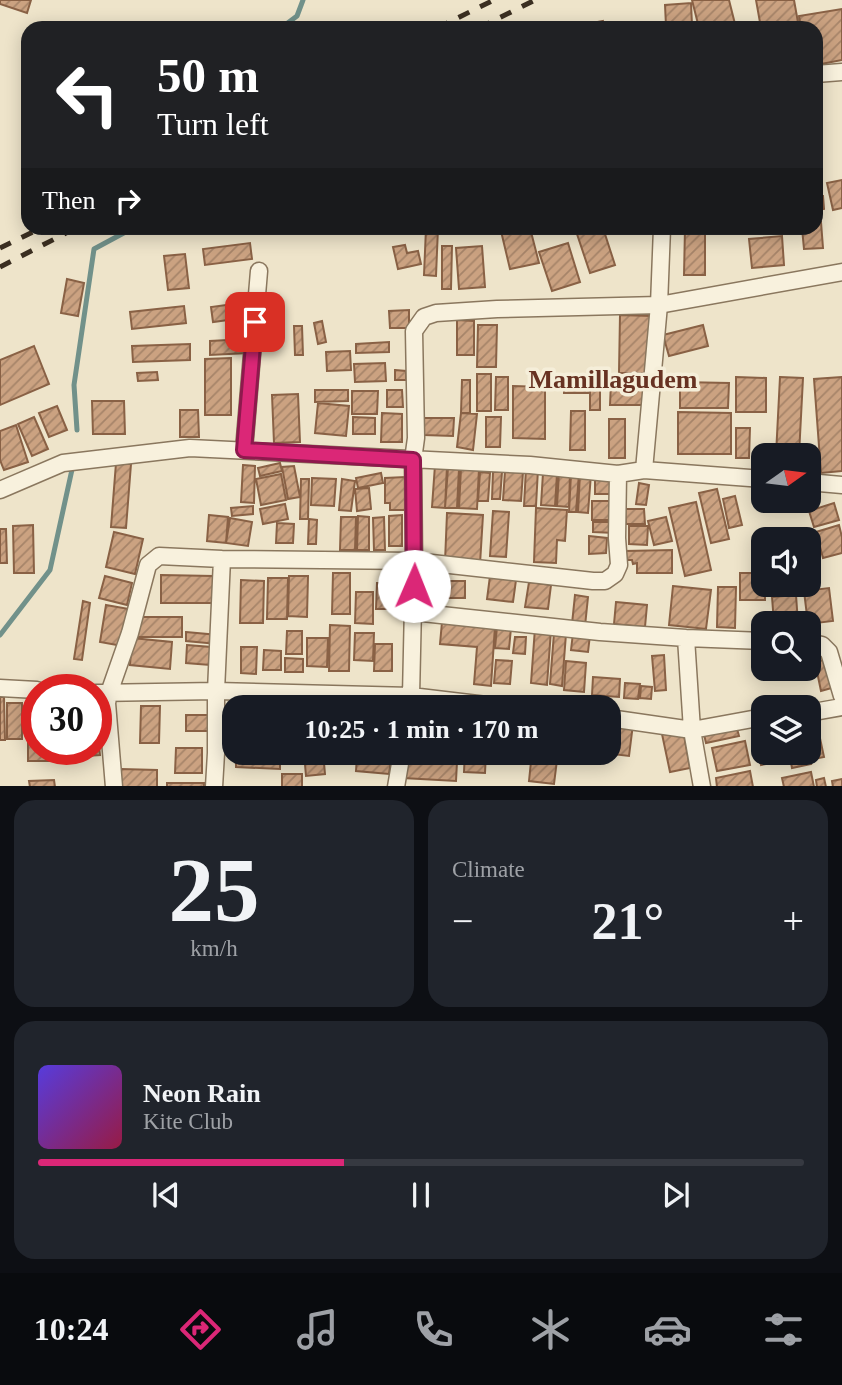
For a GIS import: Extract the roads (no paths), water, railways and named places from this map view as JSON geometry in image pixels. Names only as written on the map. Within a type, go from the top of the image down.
[{"type":"street","points":[[823,73],[842,72]]},
{"type":"street","points":[[644,470],[659,305],[662,235]]},
{"type":"street","points":[[244,450],[259,271]]},
{"type":"street","points":[[410,695],[414,561],[413,460],[416,438],[414,331],[424,317],[436,313],[496,309],[659,305],[842,272]]},
{"type":"street","points":[[0,490],[74,462],[190,448],[530,466],[618,474],[644,470],[751,478]]},
{"type":"street","points":[[112,674],[131,633],[148,565],[159,556],[414,561],[605,581],[615,574],[618,565],[618,474]]},
{"type":"street","points":[[821,483],[842,485]]},
{"type":"street","points":[[214,786],[222,559]]},
{"type":"street","points":[[413,612],[600,632],[751,641]]},
{"type":"street","points":[[687,638],[692,730],[702,786]]},
{"type":"street","points":[[821,645],[829,652],[842,696]]},
{"type":"street","points":[[0,688],[21,689]]},
{"type":"street","points":[[112,693],[216,691],[294,695]]},
{"type":"street","points":[[821,711],[842,707]]},
{"type":"street","points":[[621,721],[692,730],[751,719]]},
{"type":"street","points":[[112,762],[114,786]]},
{"type":"street","points":[[396,786],[400,765]]},
{"type":"waterway","points":[[290,21],[297,16],[303,0]]},
{"type":"waterway","points":[[77,430],[74,385],[94,249],[120,235]]},
{"type":"waterway","points":[[0,635],[50,570],[73,465]]},
{"type":"railway","points":[[451,21],[494,0]]},
{"type":"railway","points":[[493,21],[535,0]]},
{"type":"railway","points":[[0,248],[27,235]]},
{"type":"railway","points":[[0,267],[62,235]]},
{"type":"district","name":"Mamillagudem","points":[[613,379]]}]
